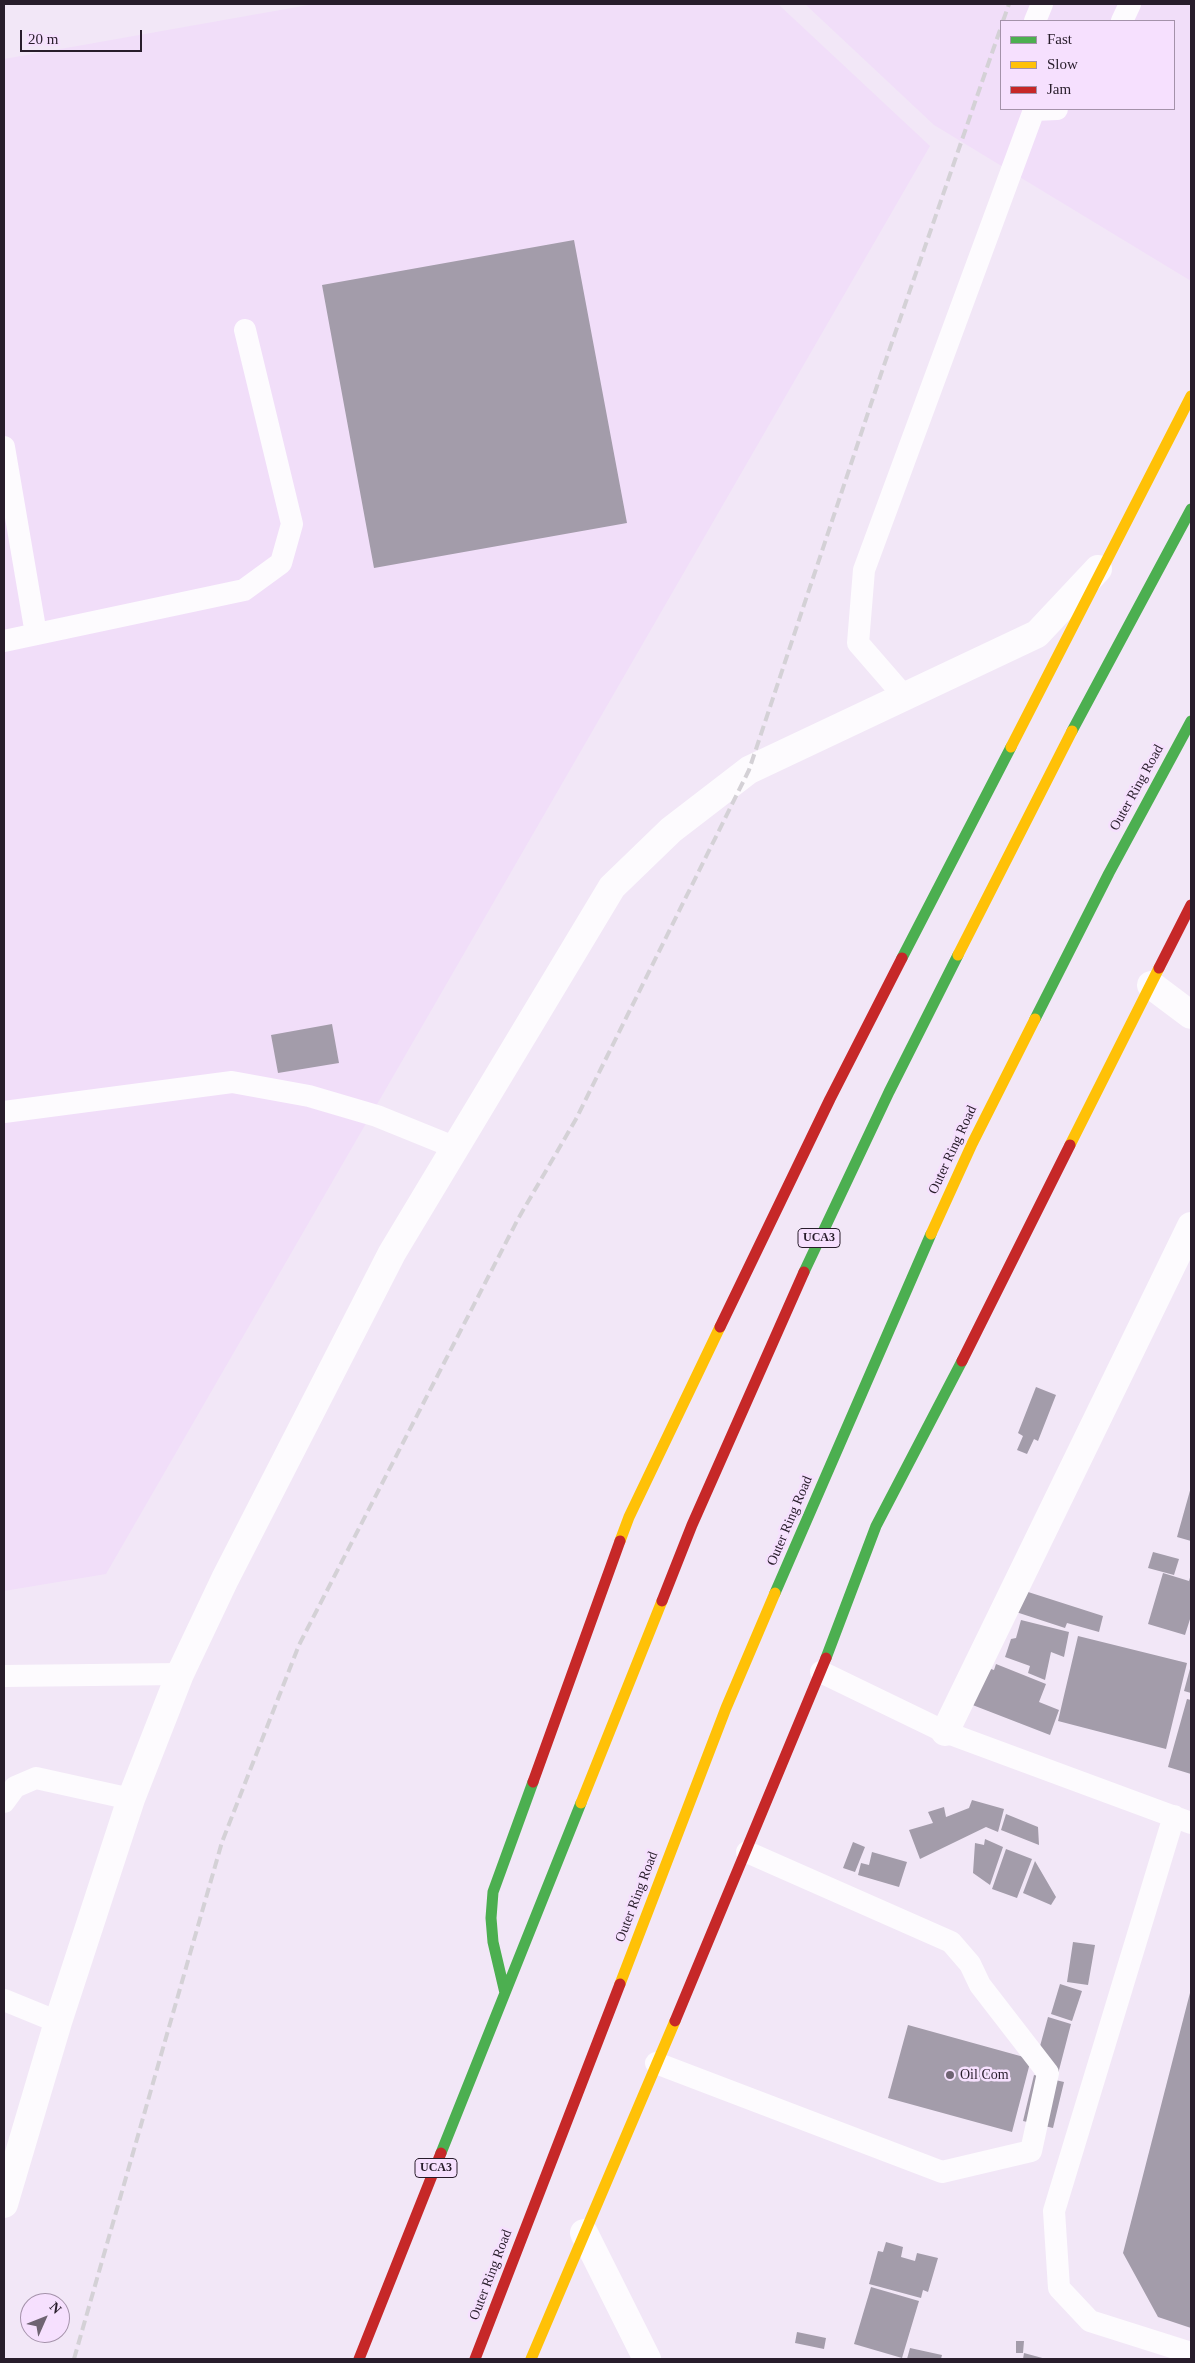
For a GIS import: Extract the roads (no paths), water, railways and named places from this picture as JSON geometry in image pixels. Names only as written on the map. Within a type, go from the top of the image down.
[{"type":"main road","points":[[505,1992],[494,1956],[490,1915],[493,1892],[629,1517],[830,1099],[1191,396]]},
{"type":"main road","name":"UCA3","points":[[359,2359],[692,1525],[820,1236],[888,1092],[1023,824],[1191,509]]},
{"type":"main road","name":"Outer Ring Road","points":[[475,2359],[726,1708],[885,1336],[972,1144],[1109,873],[1191,721]]},
{"type":"main road","points":[[531,2359],[747,1852],[820,1672],[876,1526],[969,1347],[1191,905]]},
{"type":"street","points":[[4,2204],[58,2022],[131,1799],[180,1674],[229,1570],[392,1253],[612,887],[670,830],[749,770],[1037,634],[1106,560]]},
{"type":"street","points":[[1151,985],[1191,1016]]},
{"type":"street","points":[[945,1732],[1191,1226]]},
{"type":"street","points":[[584,2233],[647,2359]]},
{"type":"lane","points":[[1035,20],[1042,4]]},
{"type":"lane","points":[[1122,20],[1130,4]]},
{"type":"lane","points":[[904,696],[858,643],[864,570],[1033,110]]},
{"type":"lane","points":[[4,641],[244,590],[282,563],[292,524],[245,330]]},
{"type":"lane","points":[[4,447],[36,634]]},
{"type":"lane","points":[[4,1112],[232,1082],[309,1096],[377,1116],[456,1148]]},
{"type":"lane","points":[[820,1672],[945,1732],[1183,1820],[1054,2211],[1058,2288],[1090,2321],[1191,2353]]},
{"type":"lane","points":[[4,1676],[180,1674]]},
{"type":"lane","points":[[4,1802],[15,1787],[36,1778],[131,1799]]},
{"type":"lane","points":[[656,2063],[942,2172],[1031,2151],[1048,2073],[980,1985],[970,1964],[951,1942],[747,1852]]},
{"type":"lane","points":[[4,2000],[58,2022]]},
{"type":"railway","points":[[1003,20],[1009,4]]},
{"type":"railway","points":[[74,2359],[222,1842],[299,1645],[518,1219],[576,1119],[749,770],[881,374],[1000,30]]},
{"type":"place","name":"Oil Com","points":[[950,2075]]}]
